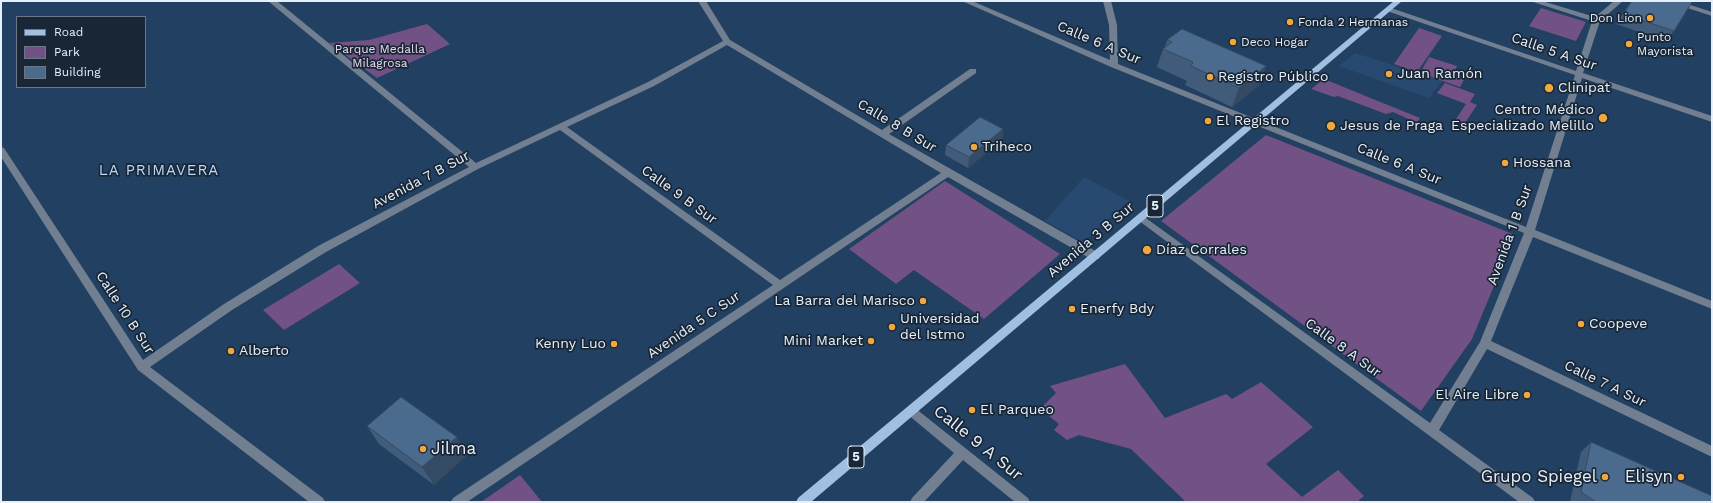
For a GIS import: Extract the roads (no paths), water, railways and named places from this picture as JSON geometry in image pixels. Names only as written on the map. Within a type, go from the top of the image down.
[{"type":"main road","name":"Avenida 3 B Sur","points":[[802,502],[1398,1]]},
{"type":"street","points":[[272,1],[475,167]]},
{"type":"street","name":"Calle 8 B Sur","points":[[702,1],[727,42],[948,173],[1095,256]]},
{"type":"street","name":"Calle 6 A Sur","points":[[966,1],[1114,65],[1712,305]]},
{"type":"street","points":[[1107,1],[1113,25],[1114,65]]},
{"type":"street","points":[[1534,1],[1596,20],[1619,1]]},
{"type":"street","points":[[1670,1],[1712,14]]},
{"type":"street","name":"Calle 5 A Sur","points":[[1388,10],[1712,119]]},
{"type":"street","name":"Avenida 1 B Sur","points":[[1432,432],[1485,343],[1530,232],[1596,20]]},
{"type":"street","name":"Avenida 7 B Sur","points":[[142,367],[228,307],[322,249],[475,167],[651,84],[727,42]]},
{"type":"street","points":[[883,134],[973,71]]},
{"type":"street","name":"Calle 9 B Sur","points":[[561,127],[780,285]]},
{"type":"street","name":"Calle 10 B Sur","points":[[1,150],[142,367],[319,502]]},
{"type":"street","name":"Avenida 5 C Sur","points":[[457,502],[948,173]]},
{"type":"street","name":"Calle 8 A Sur","points":[[1140,218],[1529,502]]},
{"type":"street","name":"Calle 7 A Sur","points":[[1485,343],[1712,452]]},
{"type":"street","name":"Calle 9 A Sur","points":[[911,411],[1024,502]]},
{"type":"street","points":[[916,502],[962,452]]},
{"type":"place","name":"Don Lion","points":[[1650,18]]},
{"type":"place","name":"Fonda 2 Hermanas","points":[[1290,22]]},
{"type":"place","name":"Deco Hogar","points":[[1233,42]]},
{"type":"place","name":"Punto Mayorista","points":[[1629,44]]},
{"type":"place","name":"Juan Ramón","points":[[1389,74]]},
{"type":"place","name":"Registro Público","points":[[1210,77]]},
{"type":"place","name":"Clinipat","points":[[1549,88]]},
{"type":"place","name":"Centro Médico Especializado Melillo","points":[[1603,118]]},
{"type":"place","name":"El Registro","points":[[1208,121]]},
{"type":"place","name":"Jesus de Praga","points":[[1331,126]]},
{"type":"place","name":"Triheco","points":[[974,147]]},
{"type":"place","name":"Hossana","points":[[1505,163]]},
{"type":"place","name":"Díaz Corrales","points":[[1147,250]]},
{"type":"place","name":"La Barra del Marisco","points":[[923,301]]},
{"type":"place","name":"Enerfy Bdy","points":[[1072,309]]},
{"type":"place","name":"Coopeve","points":[[1581,324]]},
{"type":"place","name":"Universidad del Istmo","points":[[892,327]]},
{"type":"place","name":"Mini Market","points":[[871,341]]},
{"type":"place","name":"Kenny Luo","points":[[614,344]]},
{"type":"place","name":"Alberto","points":[[231,351]]},
{"type":"place","name":"El Aire Libre","points":[[1527,395]]},
{"type":"place","name":"El Parqueo","points":[[972,410]]},
{"type":"place","name":"Jilma","points":[[423,449]]},
{"type":"place","name":"Grupo Spiegel","points":[[1605,477]]},
{"type":"place","name":"Elisyn","points":[[1681,477]]},
{"type":"district","name":"LA PRIMAVERA","points":[[159,171]]},
{"type":"park label","name":"Parque Medalla Milagrosa","points":[[380,56]]}]
